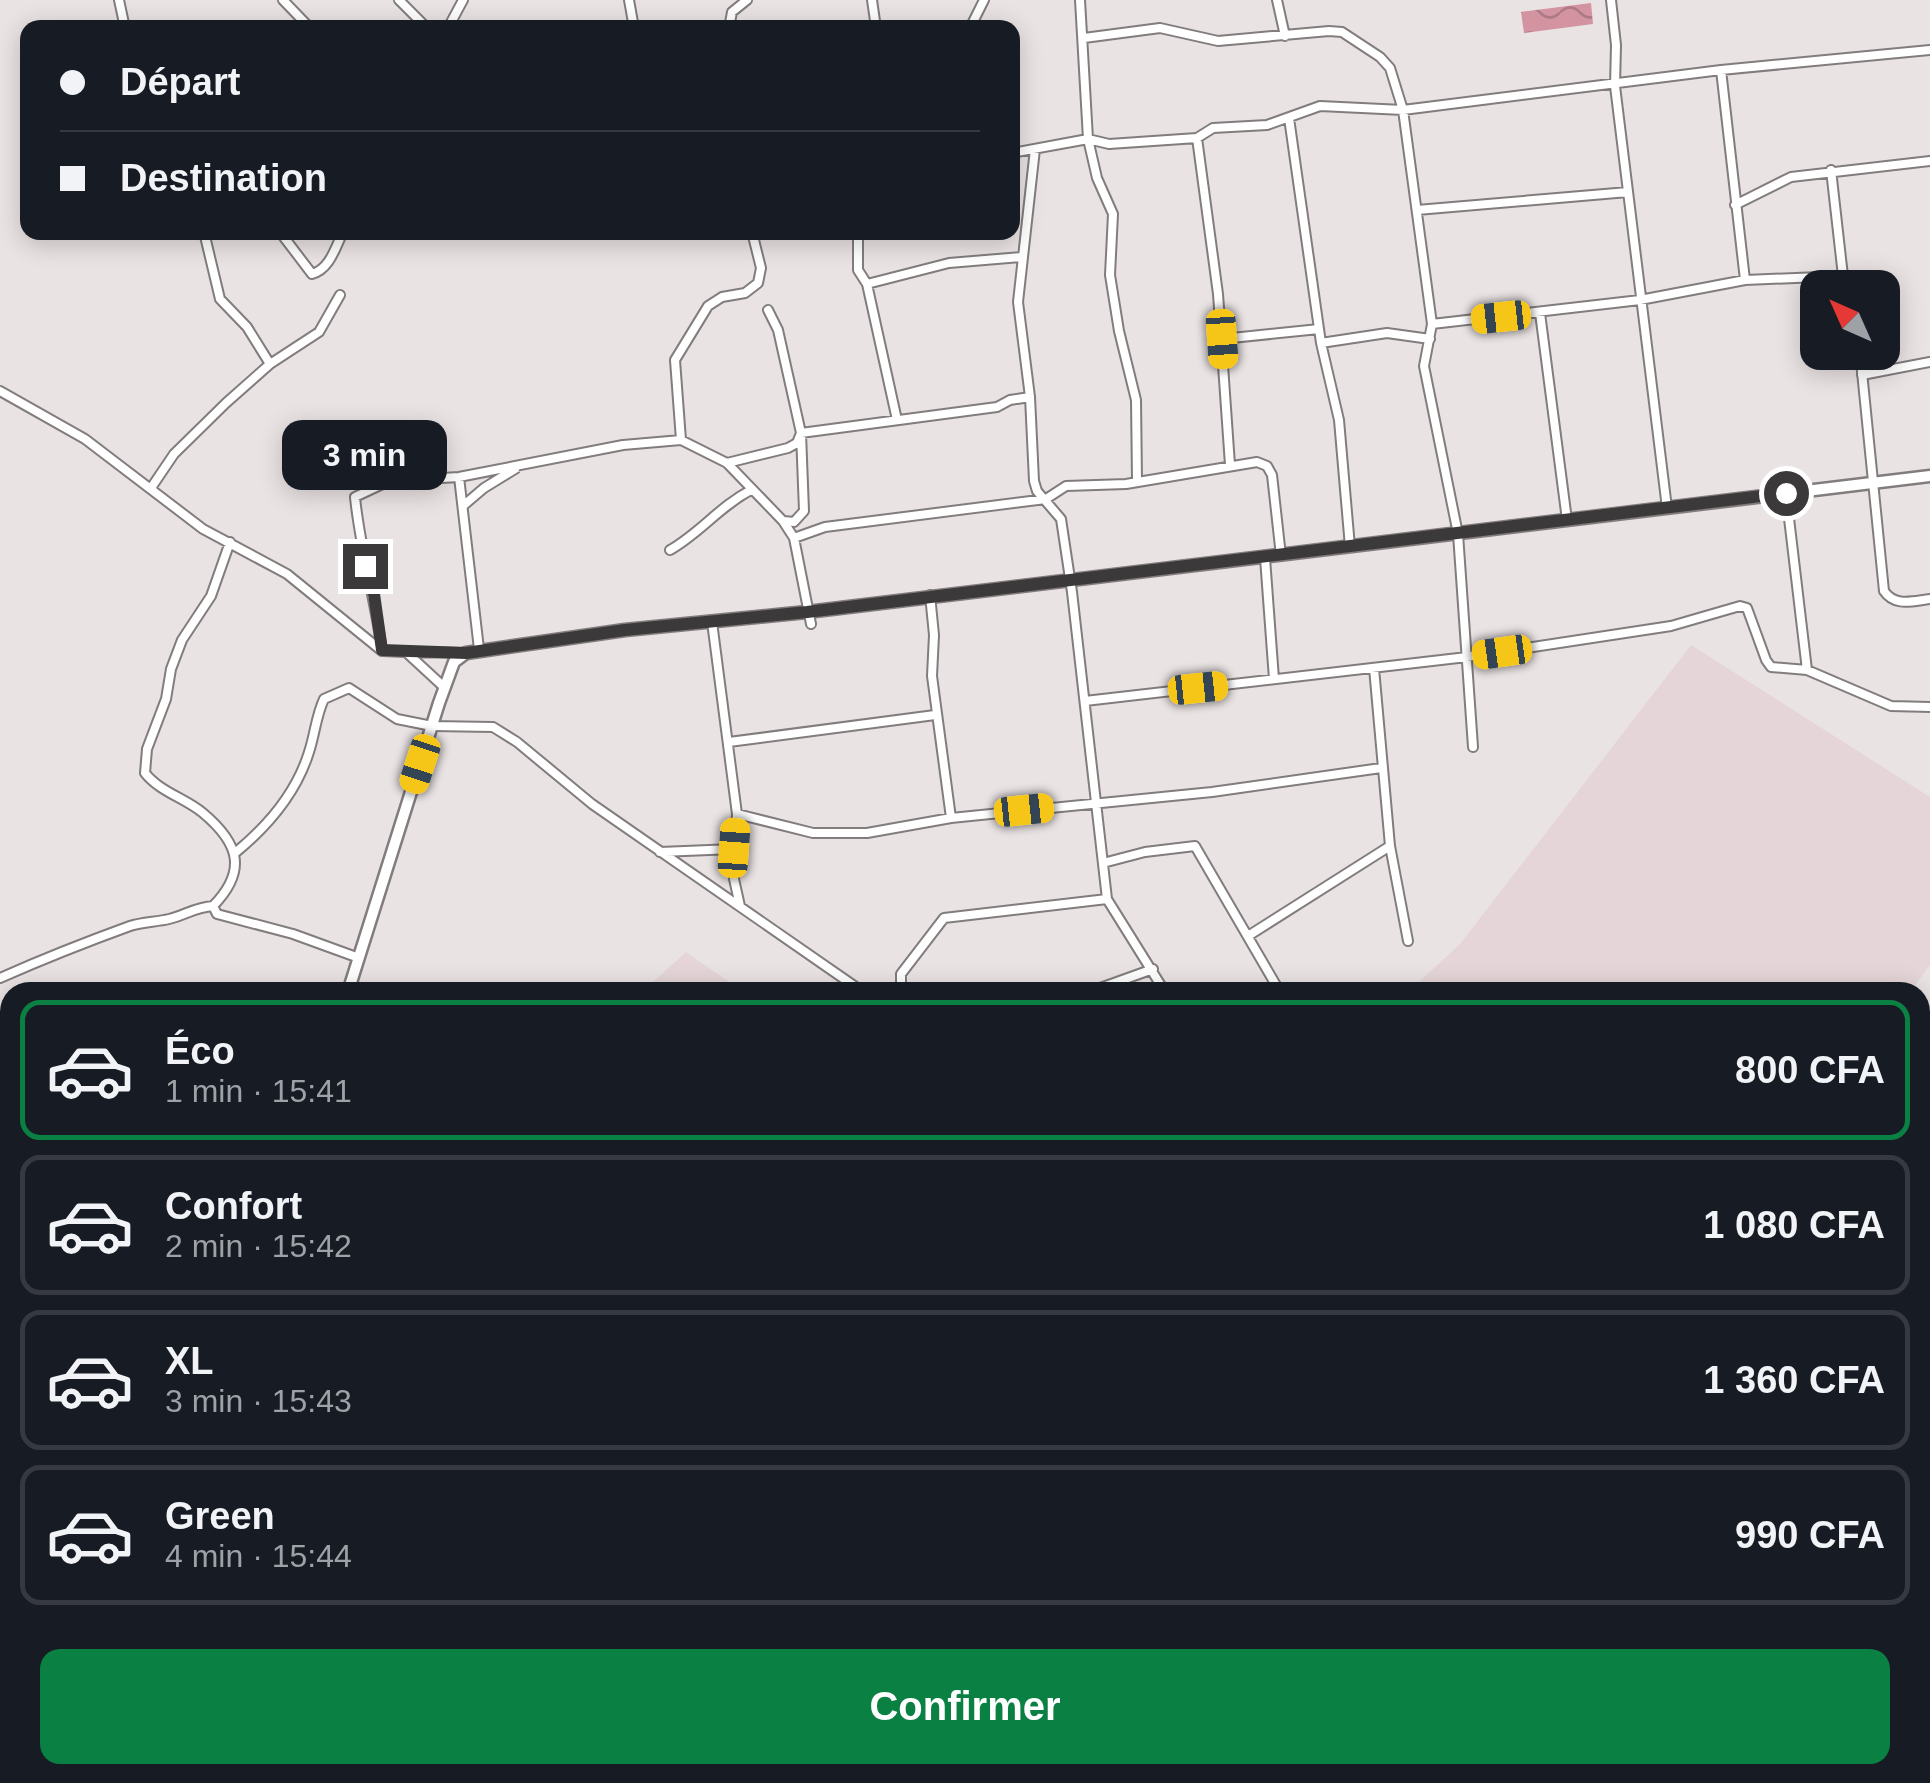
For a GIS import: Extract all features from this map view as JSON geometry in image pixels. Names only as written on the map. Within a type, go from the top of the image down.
[{"type":"street","points":[[284,0],[303,20]]},
{"type":"street","points":[[400,0],[419,20]]},
{"type":"street","points":[[730,20],[732,12],[747,0]]},
{"type":"street","points":[[1080,0],[1088,139],[1097,178],[1113,214],[1110,276],[1136,400],[1137,480]]},
{"type":"street","points":[[1277,0],[1285,36]]},
{"type":"street","points":[[1611,0],[1615,86],[1667,508]]},
{"type":"street","points":[[1084,38],[1160,28],[1218,42],[1329,31],[1352,38],[1390,68],[1403,110],[1432,324],[1424,366],[1458,534],[1473,747]]},
{"type":"street","points":[[1020,152],[1088,139],[1109,144],[1197,138],[1214,128],[1267,125],[1320,106],[1403,110],[1721,70],[1930,50]]},
{"type":"street","points":[[1721,70],[1745,280]]},
{"type":"street","points":[[1290,118],[1321,343],[1339,420],[1350,547]]},
{"type":"street","points":[[1197,138],[1222,339],[1230,465]]},
{"type":"street","points":[[1035,149],[1018,302],[1030,397],[1034,482],[1061,519],[1108,898],[1160,982]]},
{"type":"street","points":[[1735,205],[1791,177],[1930,161]]},
{"type":"street","points":[[1831,170],[1842,270]]},
{"type":"street","points":[[1416,210],[1628,192]]},
{"type":"street","points":[[206,240],[220,300],[248,327],[270,364]]},
{"type":"street","points":[[286,240],[312,274],[320,272],[329,261],[339,240]]},
{"type":"street","points":[[681,440],[675,360],[708,306],[722,296],[745,293],[758,284],[761,268],[754,240]]},
{"type":"street","points":[[858,240],[858,270],[867,284],[897,420]]},
{"type":"street","points":[[867,284],[949,263],[1021,257]]},
{"type":"street","points":[[1432,324],[1640,300],[1745,280],[1800,278]]},
{"type":"street","points":[[151,488],[174,454],[270,364],[320,332],[340,295]]},
{"type":"street","points":[[768,310],[778,330],[801,433],[804,511],[794,522],[783,521]]},
{"type":"street","points":[[1540,313],[1567,520]]},
{"type":"street","points":[[1222,339],[1320,329]]},
{"type":"street","points":[[1321,343],[1387,333],[1430,339]]},
{"type":"street","points":[[1862,375],[1930,362]]},
{"type":"street","points":[[1862,370],[1884,591],[1899,602],[1930,598]]},
{"type":"street","points":[[0,391],[85,439],[203,529],[287,574],[382,650],[406,652],[466,653],[712,622],[809,618],[930,595],[1930,476]]},
{"type":"street","points":[[801,433],[997,407],[1030,397]]},
{"type":"street","points":[[727,462],[788,448],[797,443],[801,433]]},
{"type":"street","points":[[382,650],[374,594],[360,551],[355,497],[389,481],[459,477],[623,446],[681,440],[727,462],[783,521],[794,538],[809,618]]},
{"type":"street","points":[[794,538],[825,526],[1046,500],[1066,486],[1256,462],[1267,466],[1272,475],[1281,556]]},
{"type":"street","points":[[464,505],[519,467]]},
{"type":"street","points":[[459,477],[479,649]]},
{"type":"street","points":[[670,550],[691,538],[731,500],[751,490]]},
{"type":"street","points":[[1786,493],[1807,670]]},
{"type":"street","points":[[230,542],[211,596],[182,640],[144,773],[203,813],[235,853]]},
{"type":"street","points":[[1265,558],[1274,679]]},
{"type":"street","points":[[930,595],[936,715],[950,818]]},
{"type":"street","points":[[1085,701],[1467,657],[1671,626],[1740,606],[1747,608],[1753,619],[1768,665],[1807,670],[1891,706],[1930,707]]},
{"type":"street","points":[[712,622],[737,814],[734,879],[740,906]]},
{"type":"street","points":[[406,652],[445,688]]},
{"type":"street","points":[[351,982],[454,662],[466,653]]},
{"type":"street","points":[[1374,668],[1390,846],[1408,941]]},
{"type":"street","points":[[0,978],[133,924],[171,919],[196,907],[213,906],[230,888],[235,853],[291,794],[309,753],[324,699],[349,688],[386,715],[432,726],[493,727],[518,742],[592,804],[849,982]]},
{"type":"street","points":[[728,742],[936,715]]},
{"type":"street","points":[[737,814],[813,833],[868,834],[950,818],[1212,792],[1381,768]]},
{"type":"street","points":[[1103,862],[1195,846],[1274,982]]},
{"type":"street","points":[[1248,936],[1390,846]]},
{"type":"street","points":[[660,852],[734,848]]},
{"type":"street","points":[[901,982],[901,974],[944,918],[1108,898]]},
{"type":"street","points":[[213,906],[218,914],[293,934],[359,958]]},
{"type":"street","points":[[1117,982],[1153,969]]},
{"type":"shaded area","points":[[1691,645],[1930,797],[1930,965],[1917,982],[1419,982],[1460,944]]},
{"type":"shaded area","points":[[686,952],[730,982],[653,982]]},
{"type":"water","points":[[1591,3],[1593,24],[1524,33],[1521,12]]},
{"type":"route","points":[[365,566],[371,579],[382,650],[466,653],[625,630],[807,612],[1786,493]]}]
